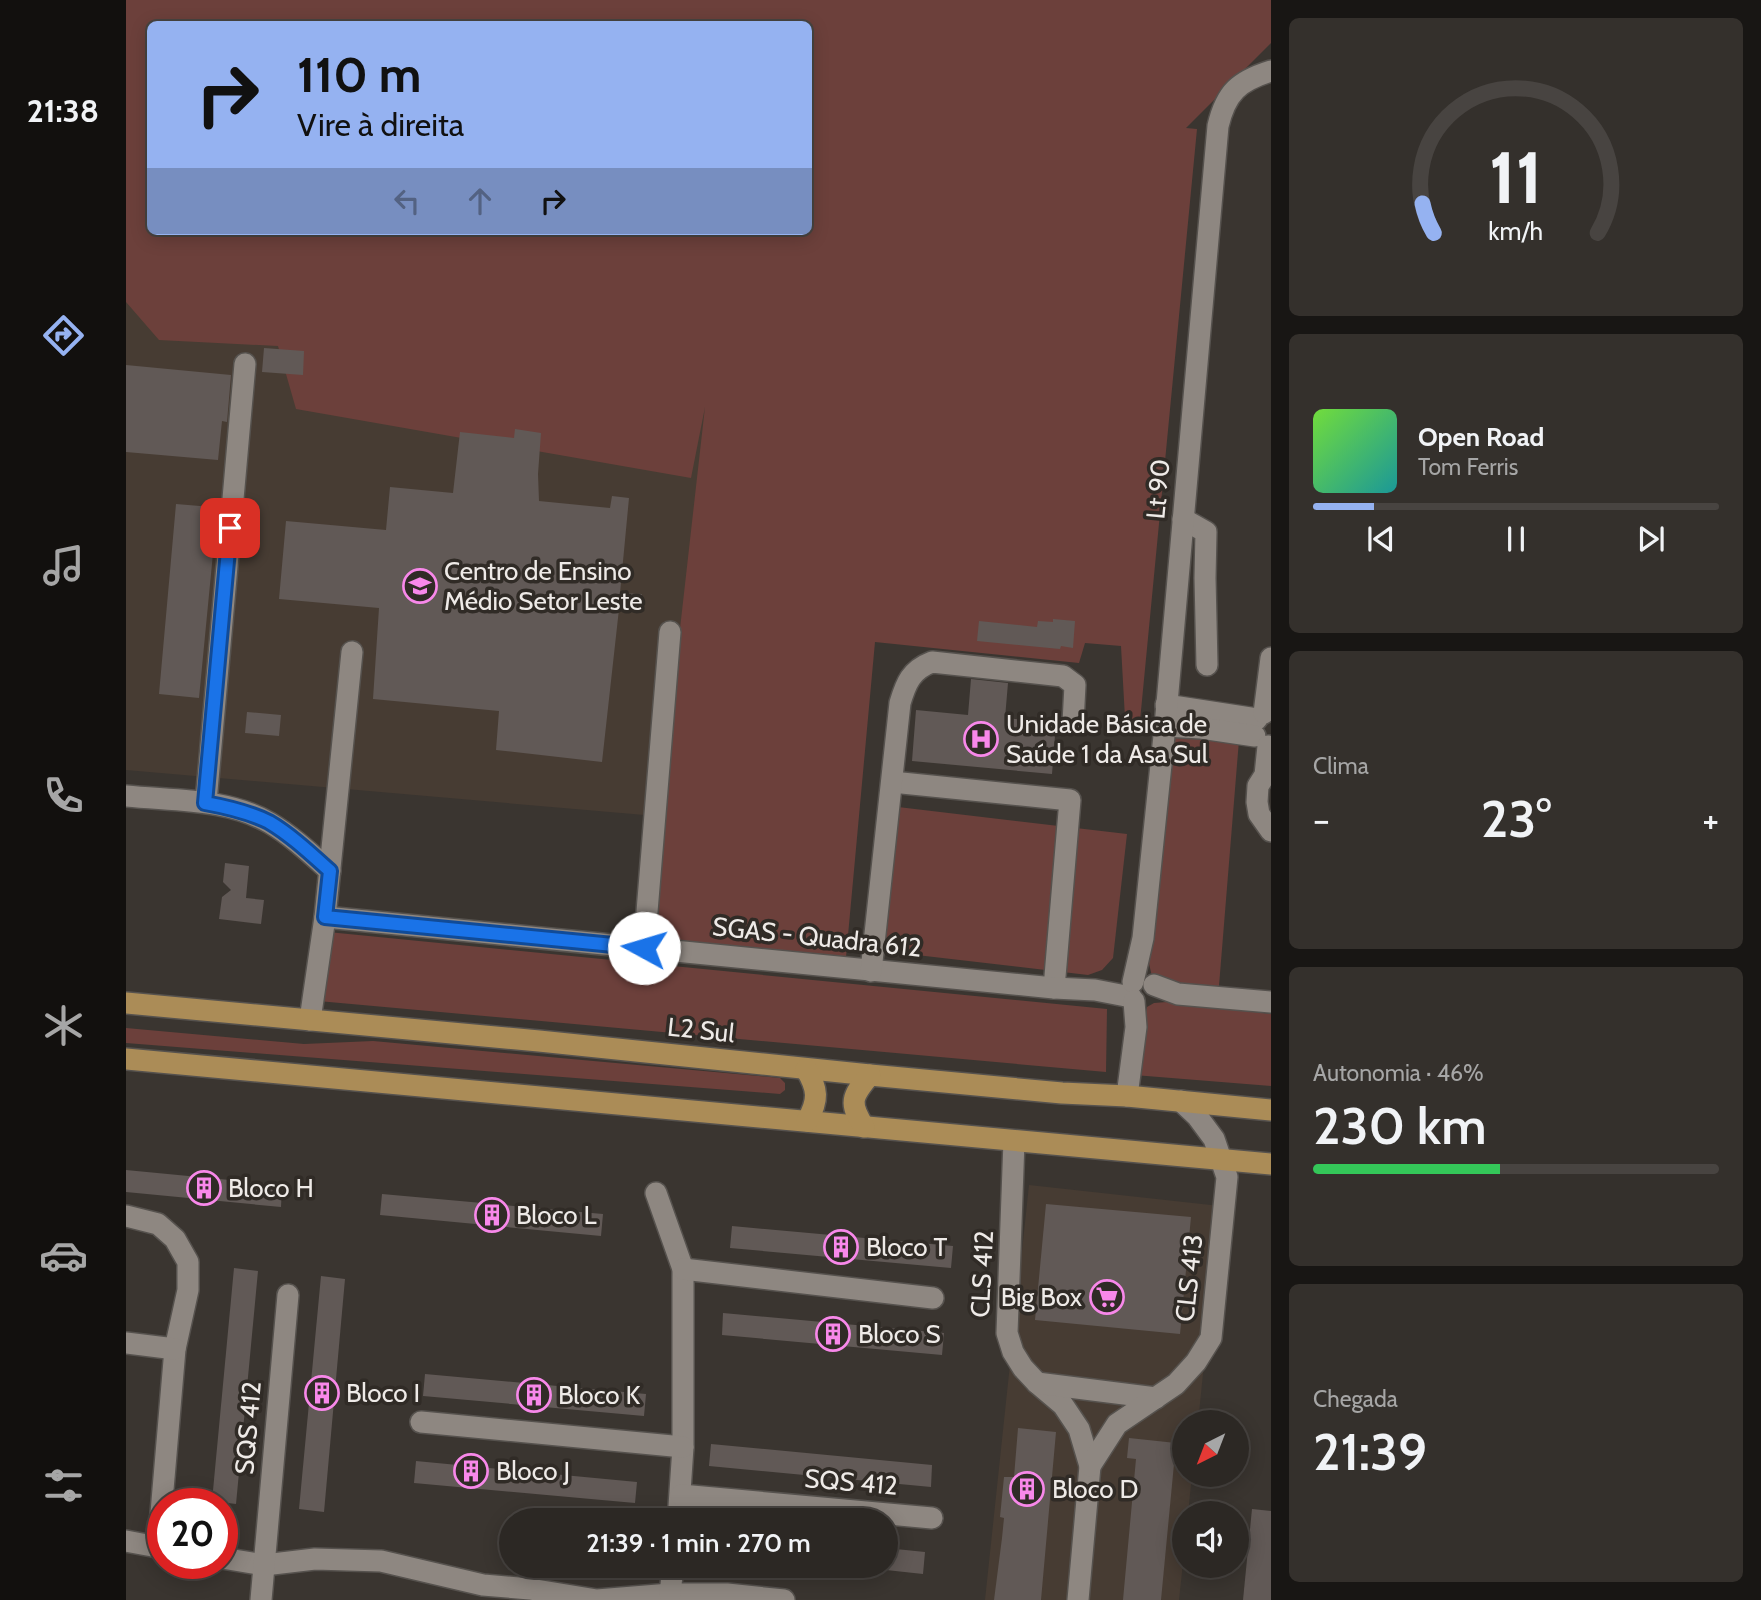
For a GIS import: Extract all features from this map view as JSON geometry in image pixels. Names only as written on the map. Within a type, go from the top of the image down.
[{"type":"main road","name":"L2 Sul","points":[[126,1003],[870,1076],[1271,1110]]},
{"type":"main road","points":[[126,1059],[1271,1164]]},
{"type":"main road","points":[[806,1069],[815,1084],[817,1096],[807,1121]]},
{"type":"main road","points":[[864,1127],[855,1112],[853,1102],[857,1090],[870,1076]]},
{"type":"street","name":"Lt 90","points":[[1127,1096],[1141,991],[1143,938],[1166,715],[1218,126],[1227,99],[1237,86],[1271,71]]},
{"type":"street","points":[[205,803],[245,364]]},
{"type":"street","points":[[1183,519],[1206,532],[1207,665]]},
{"type":"street","points":[[644,948],[670,632]]},
{"type":"street","points":[[310,1020],[325,917],[352,652]]},
{"type":"street","points":[[1271,658],[1266,744],[1256,802],[1259,814],[1271,831]]},
{"type":"street","points":[[871,971],[900,703],[905,685],[913,673],[920,666],[932,662],[1063,676],[1075,685],[1073,723]]},
{"type":"street","points":[[1166,715],[1266,744]]},
{"type":"street","points":[[892,782],[1070,800],[1054,988]]},
{"type":"street","points":[[126,796],[205,803],[240,810],[269,822],[330,871]]},
{"type":"street","name":"SGAS - Quadra 612","points":[[325,917],[1054,988],[1141,991]]},
{"type":"street","points":[[1141,991],[1271,1002]]},
{"type":"street","name":"CLS 413","points":[[1090,1466],[1117,1424],[1183,1376],[1196,1362],[1211,1338],[1227,1177],[1223,1160],[1209,1131],[1181,1101]]},
{"type":"street","name":"CLS 412","points":[[1014,1141],[1007,1333],[1013,1352],[1037,1383],[1063,1405],[1079,1429],[1090,1466]]},
{"type":"street","points":[[656,1193],[683,1269],[683,1447],[680,1508]]},
{"type":"street","points":[[126,1216],[158,1224],[175,1239],[188,1262],[188,1290],[175,1349],[165,1488]]},
{"type":"street","points":[[683,1269],[933,1298]]},
{"type":"street","name":"SQS 412","points":[[261,1600],[288,1295]]},
{"type":"street","points":[[126,1343],[175,1349]]},
{"type":"street","points":[[1037,1383],[1156,1398]]},
{"type":"street","points":[[421,1422],[683,1447]]},
{"type":"street","points":[[1078,1600],[1090,1466]]},
{"type":"street","name":"SQS 412","points":[[681,1495],[932,1518]]},
{"type":"street","points":[[126,1541],[147,1545]]},
{"type":"street","points":[[238,1561],[264,1565],[314,1559],[381,1561],[482,1593],[530,1589],[597,1600],[670,1594],[727,1594],[783,1600]]},
{"type":"street","points":[[670,1594],[672,1578]]},
{"type":"shaded area","points":[[126,0],[1271,0],[1271,43],[1186,128],[1197,129],[1140,721],[1125,718],[1121,646],[1085,643],[1079,663],[875,642],[845,968],[644,948],[705,407],[691,478],[296,409],[278,346],[159,340],[126,302]]},
{"type":"shaded area","name":"Centro de Ensino Médio Setor Leste","points":[[126,280],[734,403],[691,819],[126,770]]},
{"type":"shaded area","points":[[1165,726],[1239,740],[1218,998],[1154,985],[1143,938]]},
{"type":"shaded area","points":[[898,807],[1127,834],[1113,958],[1102,970],[1088,975],[882,951]]},
{"type":"shaded area","points":[[328,932],[1107,1009],[1106,1072],[318,1001]]},
{"type":"shaded area","points":[[1167,1002],[1271,1014],[1271,1086],[1134,1075],[1147,1007],[1154,1003]]},
{"type":"shaded area","points":[[126,1028],[304,1044],[373,1041],[780,1078],[785,1083],[785,1090],[780,1094],[126,1043]]},
{"type":"shaded area","points":[[1029,1185],[1220,1206],[1199,1410],[1172,1410],[1172,1488],[1191,1488],[1189,1501],[1172,1501],[1172,1578],[1181,1578],[1179,1600],[985,1600]]},
{"type":"building","points":[[264,348],[304,351],[303,375],[262,372]]},
{"type":"building","points":[[126,365],[231,375],[227,422],[222,421],[218,460],[126,452]]},
{"type":"building","points":[[515,429],[541,433],[539,501],[610,508],[612,496],[629,498],[620,593],[642,594],[639,610],[619,609],[602,762],[496,750],[499,711],[373,699],[379,608],[279,599],[286,521],[386,530],[390,487],[453,493],[460,432],[514,438]]},
{"type":"building","points":[[176,504],[212,507],[209,543],[214,543],[199,698],[159,694]]},
{"type":"building","points":[[1053,619],[1075,621],[1073,648],[977,641],[979,621],[1037,627],[1038,621],[1053,622]]},
{"type":"building","name":"Unidade Básica de Saúde 1 da Asa Sul","points":[[971,679],[1008,683],[1005,718],[1056,723],[1052,774],[912,761],[916,710],[968,715]]},
{"type":"building","points":[[247,712],[281,715],[279,736],[245,733]]},
{"type":"building","points":[[225,863],[249,866],[246,898],[264,900],[261,924],[219,919],[222,897],[231,890],[223,882]]},
{"type":"building","name":"Bloco H","points":[[126,1170],[282,1185],[281,1207],[126,1192]]},
{"type":"building","name":"Bloco L","points":[[382,1194],[603,1214],[601,1236],[380,1215]]},
{"type":"building","points":[[1046,1204],[1191,1217],[1180,1334],[1035,1320]]},
{"type":"building","name":"Bloco T","points":[[732,1226],[953,1246],[951,1268],[730,1248]]},
{"type":"building","points":[[234,1268],[258,1271],[238,1488],[213,1488]]},
{"type":"building","name":"Bloco I","points":[[321,1276],[345,1279],[324,1512],[299,1509]]},
{"type":"building","name":"Bloco S","points":[[723,1313],[944,1333],[942,1355],[722,1335]]},
{"type":"building","name":"Bloco K","points":[[425,1374],[646,1394],[644,1416],[423,1396]]},
{"type":"building","name":"Bloco D","points":[[1018,1428],[1056,1432],[1041,1600],[994,1600],[1004,1518],[1000,1517],[1004,1477],[1014,1477]]},
{"type":"building","name":"Bloco D","points":[[1129,1438],[1172,1443],[1172,1485],[1161,1600],[1123,1600],[1136,1459],[1127,1458]]},
{"type":"building","points":[[711,1444],[932,1465],[931,1487],[709,1466]]},
{"type":"building","name":"Bloco J","points":[[416,1461],[637,1482],[635,1503],[414,1483]]},
{"type":"building","points":[[1252,1509],[1271,1511],[1271,1600],[1243,1600],[1245,1578],[1249,1578]]},
{"type":"building","points":[[898,1549],[925,1552],[923,1574],[898,1571]]},
{"type":"place","name":"Centro de Ensino Médio Setor Leste","points":[[420,586]]},
{"type":"place","name":"Unidade Básica de Saúde 1 da Asa Sul","points":[[981,739]]},
{"type":"place","name":"Bloco H","points":[[204,1188]]},
{"type":"place","name":"Bloco L","points":[[492,1215]]},
{"type":"place","name":"Bloco T","points":[[841,1247]]},
{"type":"place","name":"Big Box","points":[[1107,1297]]},
{"type":"place","name":"Bloco S","points":[[833,1334]]},
{"type":"place","name":"Bloco I","points":[[322,1393]]},
{"type":"place","name":"Bloco K","points":[[534,1395]]},
{"type":"place","name":"Bloco J","points":[[471,1471]]},
{"type":"place","name":"Bloco D","points":[[1027,1489]]},
{"type":"route","points":[[230,528],[205,803],[240,810],[269,822],[330,871],[325,917],[644,948]]}]
